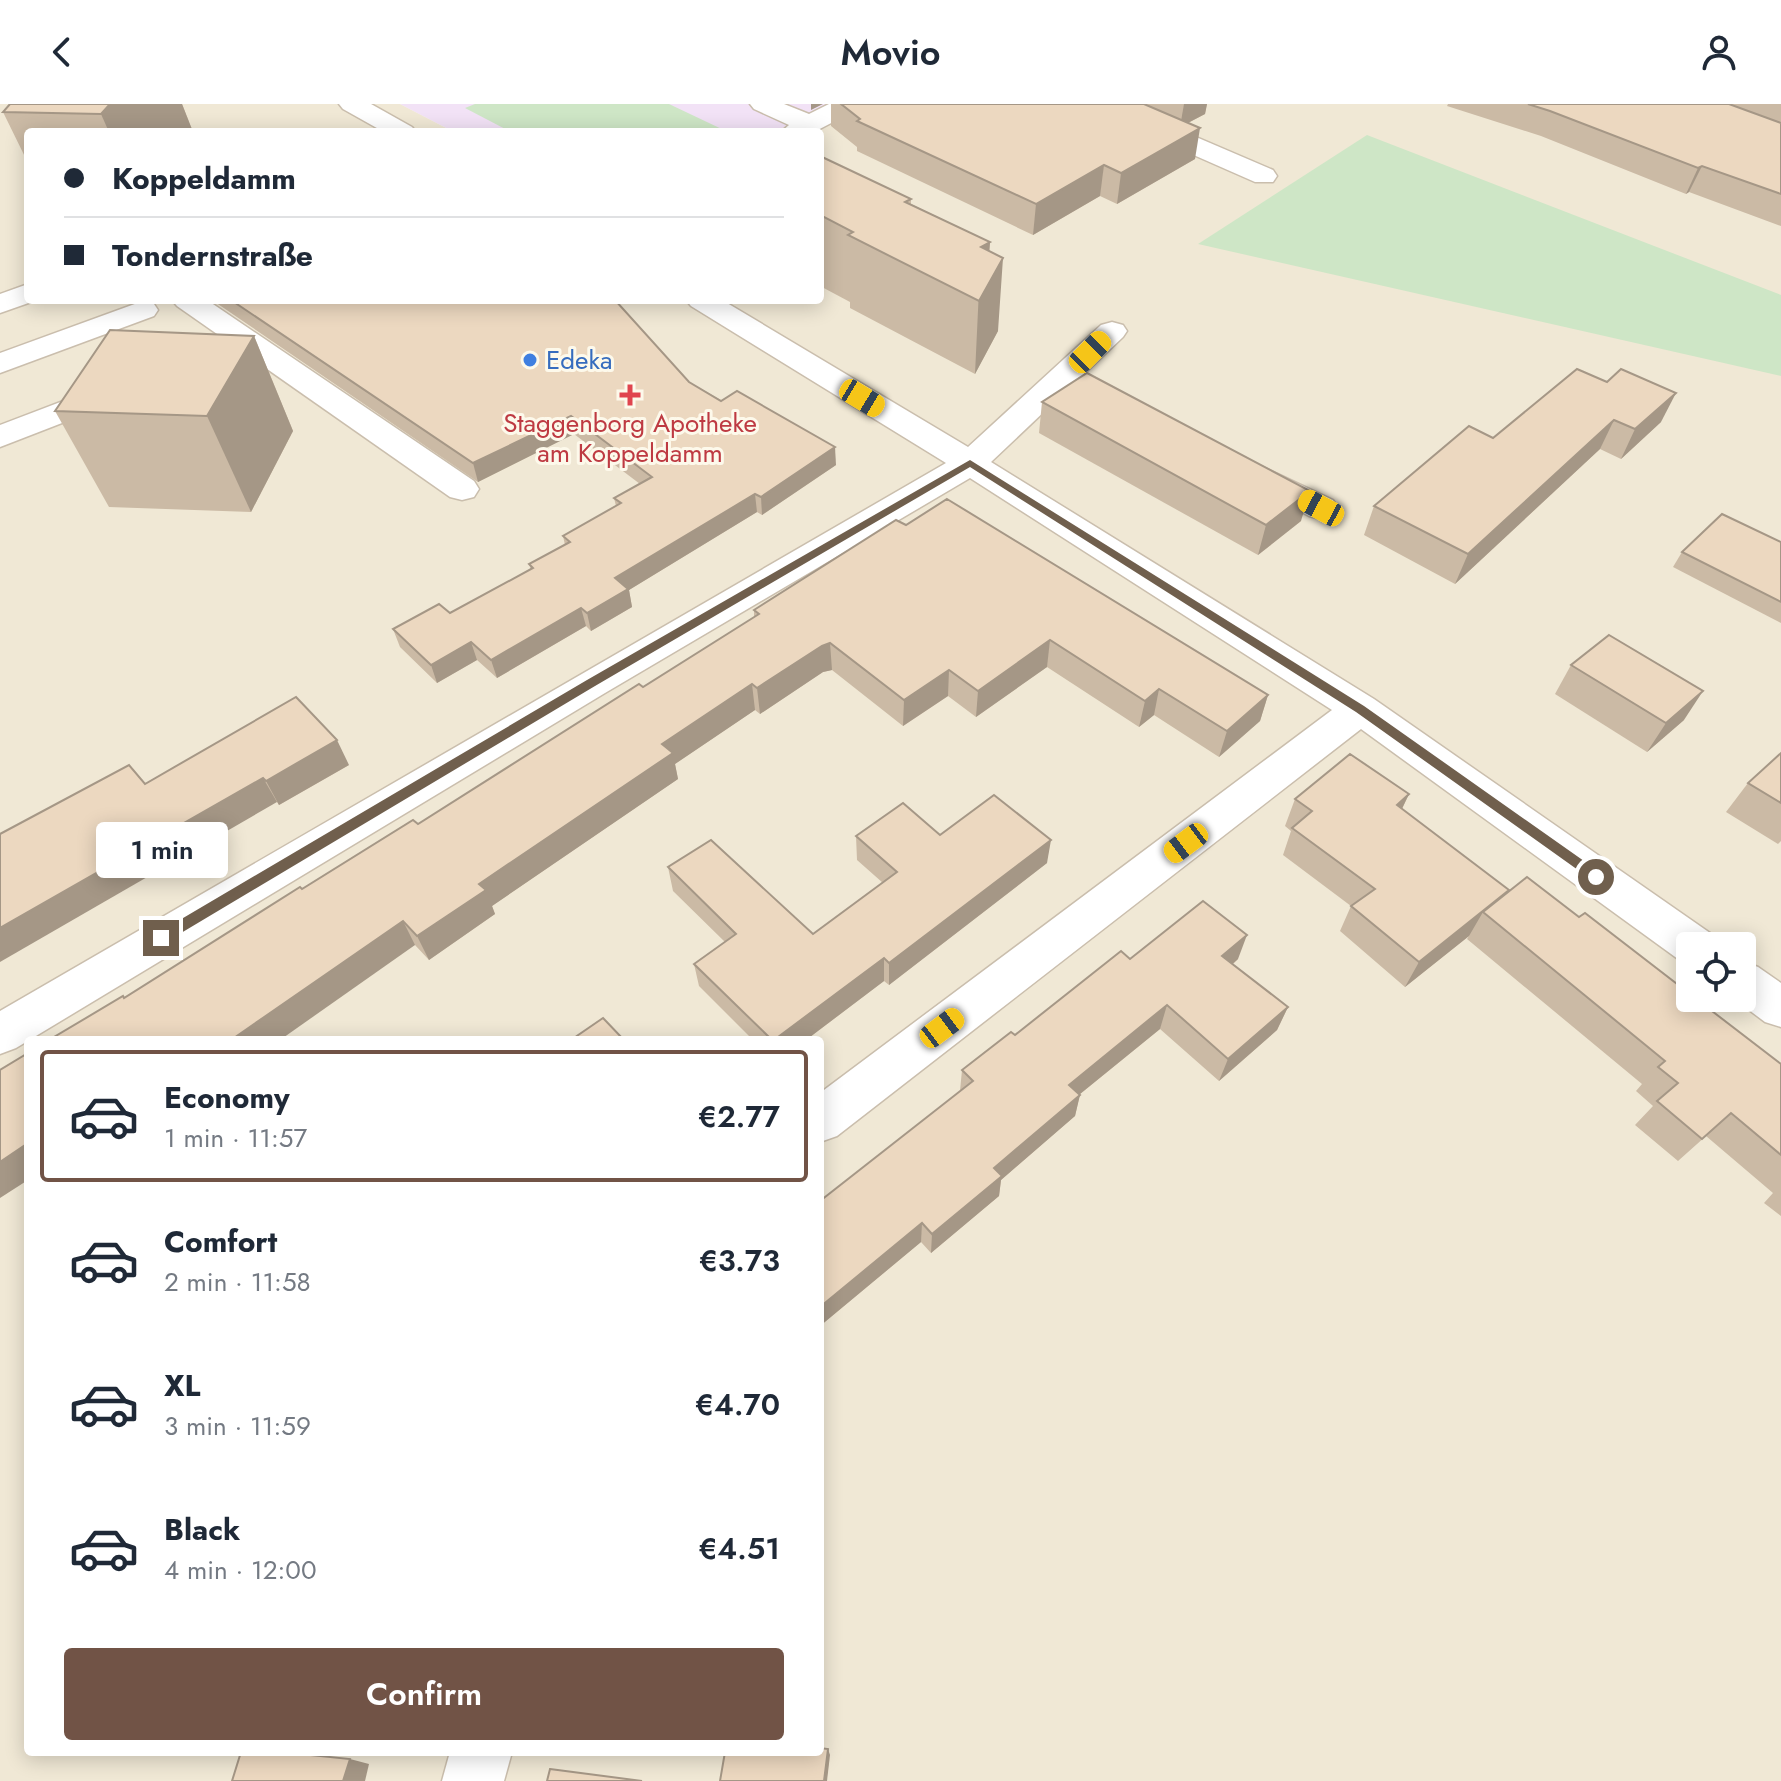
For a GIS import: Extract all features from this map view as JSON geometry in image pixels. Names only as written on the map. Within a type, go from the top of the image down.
[{"type":"street","points":[[352,104],[396,128]]},
{"type":"street","points":[[763,104],[802,128],[849,104]]},
{"type":"street","points":[[1098,104],[1264,176]]},
{"type":"street","points":[[0,304],[24,295]]},
{"type":"street","points":[[193,304],[462,489]]},
{"type":"street","points":[[708,304],[970,463],[1360,709],[1676,933]]},
{"type":"street","points":[[0,364],[143,310]]},
{"type":"street","points":[[0,1034],[591,683],[970,463],[1082,381],[1112,331]]},
{"type":"street","points":[[0,437],[145,378]]},
{"type":"street","points":[[1223,456],[1321,508]]},
{"type":"street","points":[[824,1118],[1360,709]]},
{"type":"street","points":[[1756,990],[1781,1008]]},
{"type":"street","points":[[473,1781],[480,1756]]},
{"type":"shaded area","points":[[0,104],[400,104],[446,128],[24,128],[24,304],[824,304],[824,128],[783,128],[829,104],[1781,104],[1781,1781],[0,1781]]},
{"type":"shaded area","points":[[400,104],[829,104],[783,128],[446,128]]},
{"type":"green space","points":[[475,104],[669,104],[720,128],[503,128],[465,108]]},
{"type":"green space","points":[[1367,135],[1781,295],[1781,376],[1198,244]]},
{"type":"building","points":[[10,104],[110,104],[101,114],[3,112]]},
{"type":"building","points":[[841,104],[1144,104],[1200,128],[1121,173],[1104,165],[1036,204],[857,121],[860,119]]},
{"type":"building","points":[[1528,104],[1729,104],[1781,123],[1781,194],[1702,166],[1698,168]]},
{"type":"building","points":[[824,158],[911,199],[905,202],[990,242],[981,247],[1003,258],[979,301],[848,235],[853,232],[824,217]]},
{"type":"building","points":[[237,304],[619,304],[689,382],[721,401],[737,391],[835,447],[761,497],[755,494],[615,578],[628,589],[587,613],[581,608],[491,660],[471,642],[431,665],[393,629],[439,604],[450,613],[533,568],[529,564],[570,542],[563,536],[621,503],[614,498],[652,477],[571,416],[473,463]]},
{"type":"building","points":[[110,330],[254,336],[207,416],[55,411]]},
{"type":"building","points":[[1577,369],[1607,382],[1621,369],[1676,393],[1635,429],[1614,420],[1468,554],[1374,506],[1469,426],[1493,438]]},
{"type":"building","points":[[1087,373],[1310,491],[1266,525],[1042,402]]},
{"type":"building","points":[[947,499],[1268,695],[1227,731],[1159,689],[1145,701],[1050,640],[978,691],[949,670],[904,700],[830,643],[757,688],[752,684],[662,744],[673,753],[479,884],[486,890],[417,936],[403,921],[237,1036],[56,1036],[124,998],[413,820],[418,824],[639,684],[643,687],[759,614],[754,610],[896,520],[906,525]]},
{"type":"building","points":[[1722,514],[1781,542],[1781,602],[1682,552]]},
{"type":"building","points":[[1609,635],[1703,691],[1666,723],[1571,665]]},
{"type":"building","points":[[296,697],[337,740],[266,781],[263,778],[0,928],[0,834],[129,765],[145,784]]},
{"type":"building","points":[[1781,753],[1781,803],[1748,783]]},
{"type":"building","points":[[1350,754],[1409,794],[1397,805],[1509,890],[1419,962],[1351,906],[1375,889],[1292,828],[1312,811],[1295,799]]},
{"type":"building","points":[[994,795],[1051,840],[889,963],[884,958],[779,1036],[768,1036],[694,964],[736,934],[668,867],[711,840],[813,934],[897,872],[856,836],[903,803],[940,835]]},
{"type":"building","points":[[1527,877],[1579,917],[1585,913],[1676,983],[1676,1012],[1713,1012],[1781,1064],[1781,1155],[1731,1113],[1702,1139],[1657,1101],[1678,1083],[1658,1067],[1665,1061],[1483,912]]},
{"type":"building","points":[[1203,901],[1247,935],[1222,956],[1288,1007],[1228,1059],[1167,1005],[1069,1085],[1080,1095],[994,1168],[1002,1176],[932,1234],[922,1223],[824,1304],[824,1198],[973,1081],[962,1070],[1011,1032],[1015,1035],[1121,951],[1130,959]]},
{"type":"building","points":[[603,1018],[620,1036],[577,1036]]},
{"type":"building","points":[[24,1055],[24,1146],[0,1162],[0,1070]]},
{"type":"building","points":[[824,1748],[828,1749],[824,1781],[720,1781],[724,1756],[824,1756]]},
{"type":"building","points":[[240,1756],[350,1759],[343,1781],[232,1781]]},
{"type":"building","points":[[550,1769],[642,1781],[547,1781]]},
{"type":"place","name":"Edeka","points":[[530,360]]},
{"type":"place","name":"Staggenborg Apotheke am Koppeldamm","points":[[630,395]]},
{"type":"route","points":[[161,938],[970,463],[1360,709],[1596,877]]}]
